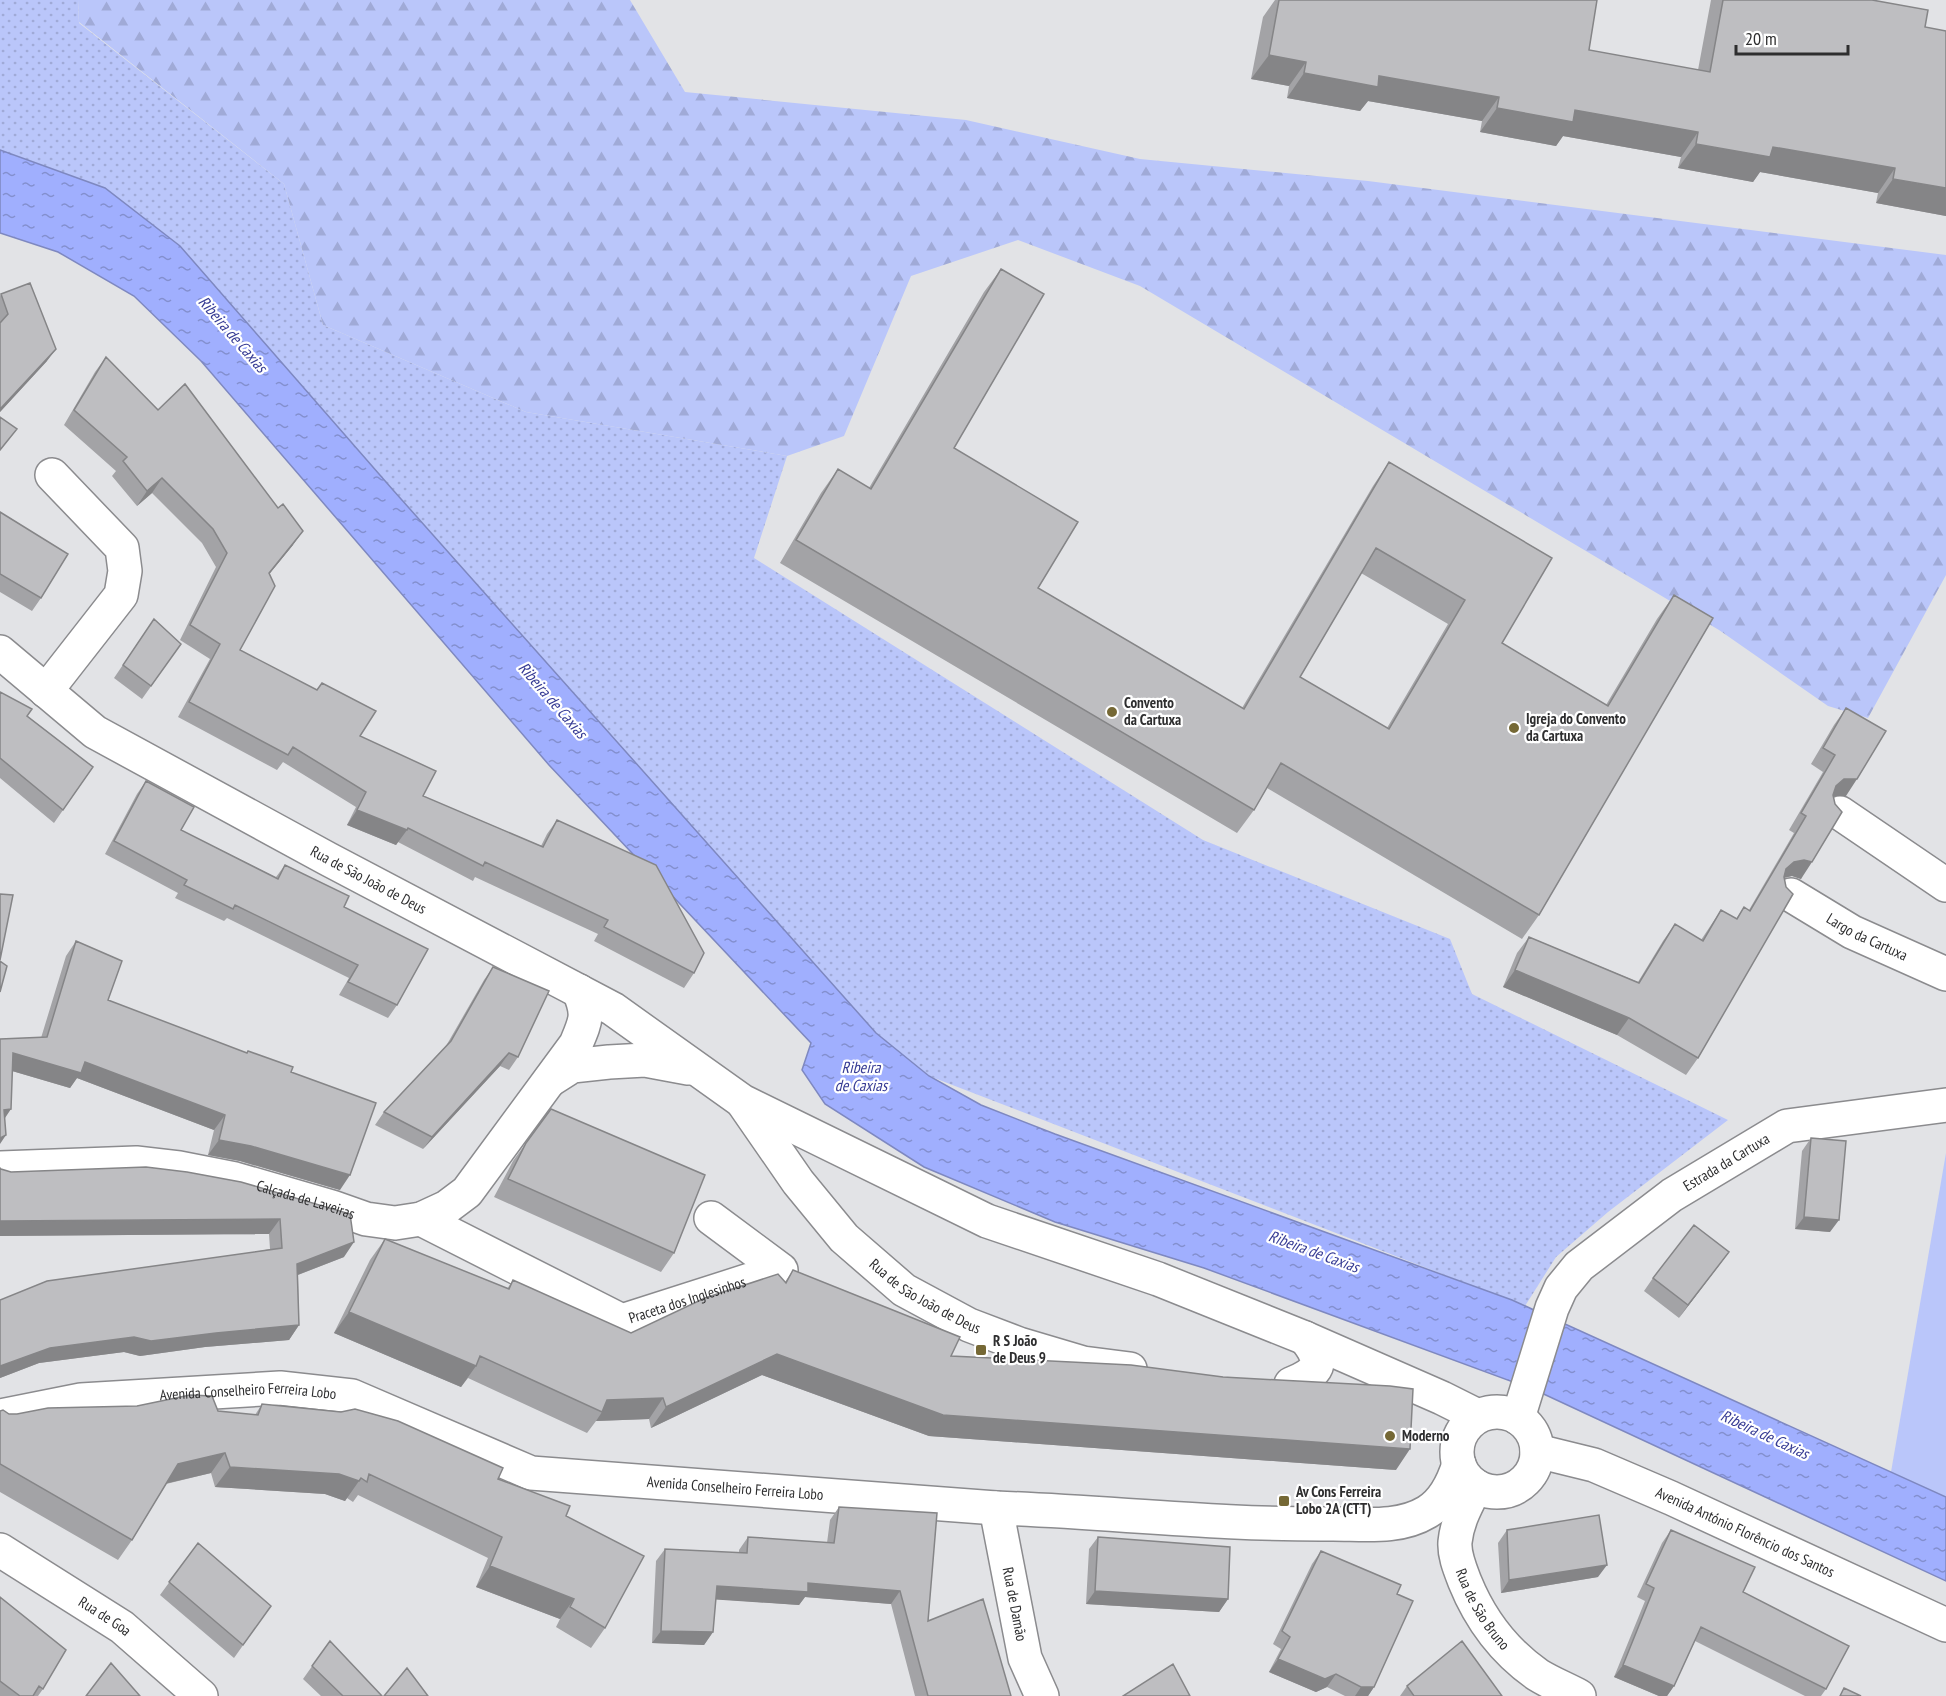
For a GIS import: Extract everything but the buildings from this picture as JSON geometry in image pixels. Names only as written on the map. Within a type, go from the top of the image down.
[{"type":"street","points":[[46,691],[121,595],[125,571],[122,548],[52,475]]},
{"type":"street","name":"Rua de São João de Deus","points":[[0,652],[95,732],[339,865],[613,1009],[742,1101],[987,1221],[1158,1279],[1305,1338],[1478,1416]]},
{"type":"street","points":[[1840,813],[1946,885]]},
{"type":"street","name":"Largo da Cartuxa","points":[[1791,896],[1852,932],[1946,974]]},
{"type":"street","name":"Calçada de Laveiras","points":[[0,1168],[136,1163],[235,1179],[366,1219],[395,1223],[422,1219],[447,1207],[467,1192],[576,1044],[584,1025],[586,1009],[579,991]]},
{"type":"street","name":"Calçada de Laveiras","points":[[549,1081],[572,1066],[645,1060],[701,1071]]},
{"type":"street","name":"Rua de São João de Deus","points":[[742,1101],[798,1182],[844,1238],[904,1290],[960,1320],[1019,1344],[1083,1362],[1160,1374]]},
{"type":"street","name":"Estrada da Cartuxa","points":[[1521,1407],[1552,1308],[1561,1288],[1579,1266],[1672,1195],[1787,1126],[1946,1105]]},
{"type":"street","points":[[798,1182],[794,1168],[804,1148],[818,1144],[834,1146]]},
{"type":"street","name":"Praceta dos Inglesinhos","points":[[422,1219],[622,1321],[781,1270],[711,1218]]},
{"type":"street","points":[[1291,1384],[1309,1377],[1317,1366],[1317,1353],[1305,1338]]},
{"type":"street","name":"Rua de São João de Deus","points":[[1258,1383],[1377,1388],[1442,1398]]},
{"type":"street","name":"Avenida Conselheiro Ferreira Lobo","points":[[0,1416],[81,1400],[280,1388],[352,1396],[531,1473],[996,1508],[1283,1525],[1396,1524],[1427,1513],[1442,1500],[1453,1483],[1468,1475]]},
{"type":"street","points":[[1521,1407],[1535,1439],[1536,1462],[1531,1474],[1523,1483],[1501,1492],[1489,1491],[1468,1475],[1458,1451],[1460,1437],[1467,1425],[1478,1416],[1491,1412],[1505,1413],[1521,1407]]},
{"type":"street","name":"Avenida António Florêncio dos Santos","points":[[1537,1451],[1594,1465],[1671,1498],[1946,1625]]},
{"type":"street","name":"Rua de São Bruno","points":[[1468,1475],[1455,1544],[1458,1565],[1473,1603],[1493,1633],[1516,1657],[1539,1675],[1579,1696]]},
{"type":"street","name":"Rua de Damão","points":[[996,1508],[1025,1658],[1041,1696]]},
{"type":"street","name":"Rua de Goa","points":[[0,1550],[122,1628],[201,1696]]},
{"type":"green space","points":[[0,0],[78,0],[79,23],[284,184],[323,325],[526,412],[787,456],[754,558],[1203,840],[1450,939],[1472,994],[1728,1120],[1608,1212],[1556,1257],[1525,1306],[929,1076],[876,1034],[393,490],[105,188],[0,150]]},
{"type":"green space","points":[[78,0],[630,0],[685,92],[966,120],[1140,159],[1368,181],[1946,255],[1946,575],[1868,718],[1828,706],[1719,630],[1140,286],[1018,240],[911,276],[844,436],[787,456],[526,412],[323,325],[284,184],[79,22]]},
{"type":"green space","points":[[1946,1153],[1946,1497],[1891,1472]]},
{"type":"water","name":"Ribeira de Caxias","points":[[0,150],[105,188],[180,246],[393,490],[876,1033],[929,1076],[981,1105],[1055,1134],[1512,1300],[1946,1497],[1946,1581],[1535,1390],[1204,1268],[1055,1222],[924,1167],[825,1104],[802,1070],[811,1043],[549,765],[201,361],[134,296],[58,252],[0,233]]},
{"type":"place","name":"Convento da Cartuxa","points":[[1112,712]]},
{"type":"place","name":"Igreja do Convento da Cartuxa","points":[[1514,728]]},
{"type":"place","name":"R S João de Deus 9","points":[[981,1350]]},
{"type":"place","name":"Moderno","points":[[1390,1436]]},
{"type":"place","name":"Av Cons Ferreira Lobo 2A (CTT)","points":[[1284,1501]]}]
